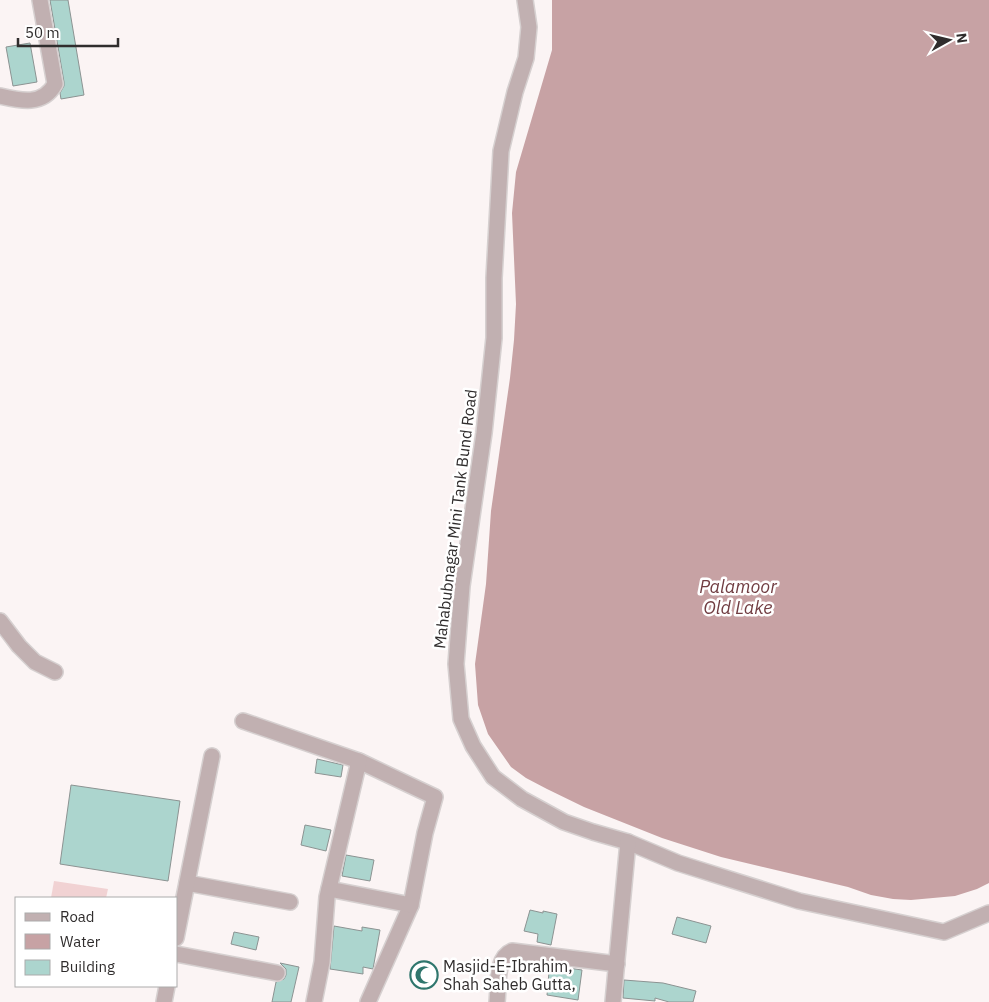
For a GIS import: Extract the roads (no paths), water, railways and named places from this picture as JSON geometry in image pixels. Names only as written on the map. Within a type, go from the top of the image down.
[{"type":"street","points":[[0,96],[26,101],[40,99],[49,94],[55,84],[40,0]]},
{"type":"street","name":"Mahabubnagar Mini Tank Bund Road","points":[[525,0],[528,27],[526,58],[515,92],[502,151],[494,278],[494,338],[484,433],[462,586],[456,664],[461,719],[473,746],[493,777],[522,799],[564,822],[628,842],[678,863],[799,901],[944,932],[989,913]]},
{"type":"street","points":[[0,621],[19,646],[35,662],[55,672]]},
{"type":"street","points":[[243,721],[359,761],[435,797],[425,833],[411,905],[368,1002]]},
{"type":"street","points":[[178,928],[212,756]]},
{"type":"street","points":[[314,1002],[322,962],[329,889],[359,761]]},
{"type":"street","points":[[613,1002],[628,842]]},
{"type":"street","points":[[187,883],[290,902]]},
{"type":"street","points":[[329,889],[411,905]]},
{"type":"street","points":[[497,1002],[502,960],[507,953],[512,951],[617,964]]},
{"type":"street","points":[[178,954],[277,973]]},
{"type":"street","points":[[164,1002],[167,987]]},
{"type":"water","name":"Palamoor Old Lake","points":[[552,0],[989,0],[989,883],[977,889],[955,896],[911,900],[893,899],[721,857],[662,838],[584,807],[526,778],[511,767],[488,734],[478,705],[475,664],[486,584],[491,511],[514,340],[516,304],[512,213],[516,172],[552,50]]},
{"type":"place","name":"Masjid-E-Ibrahim, Shah Saheb Gutta,","points":[[424,975]]}]
